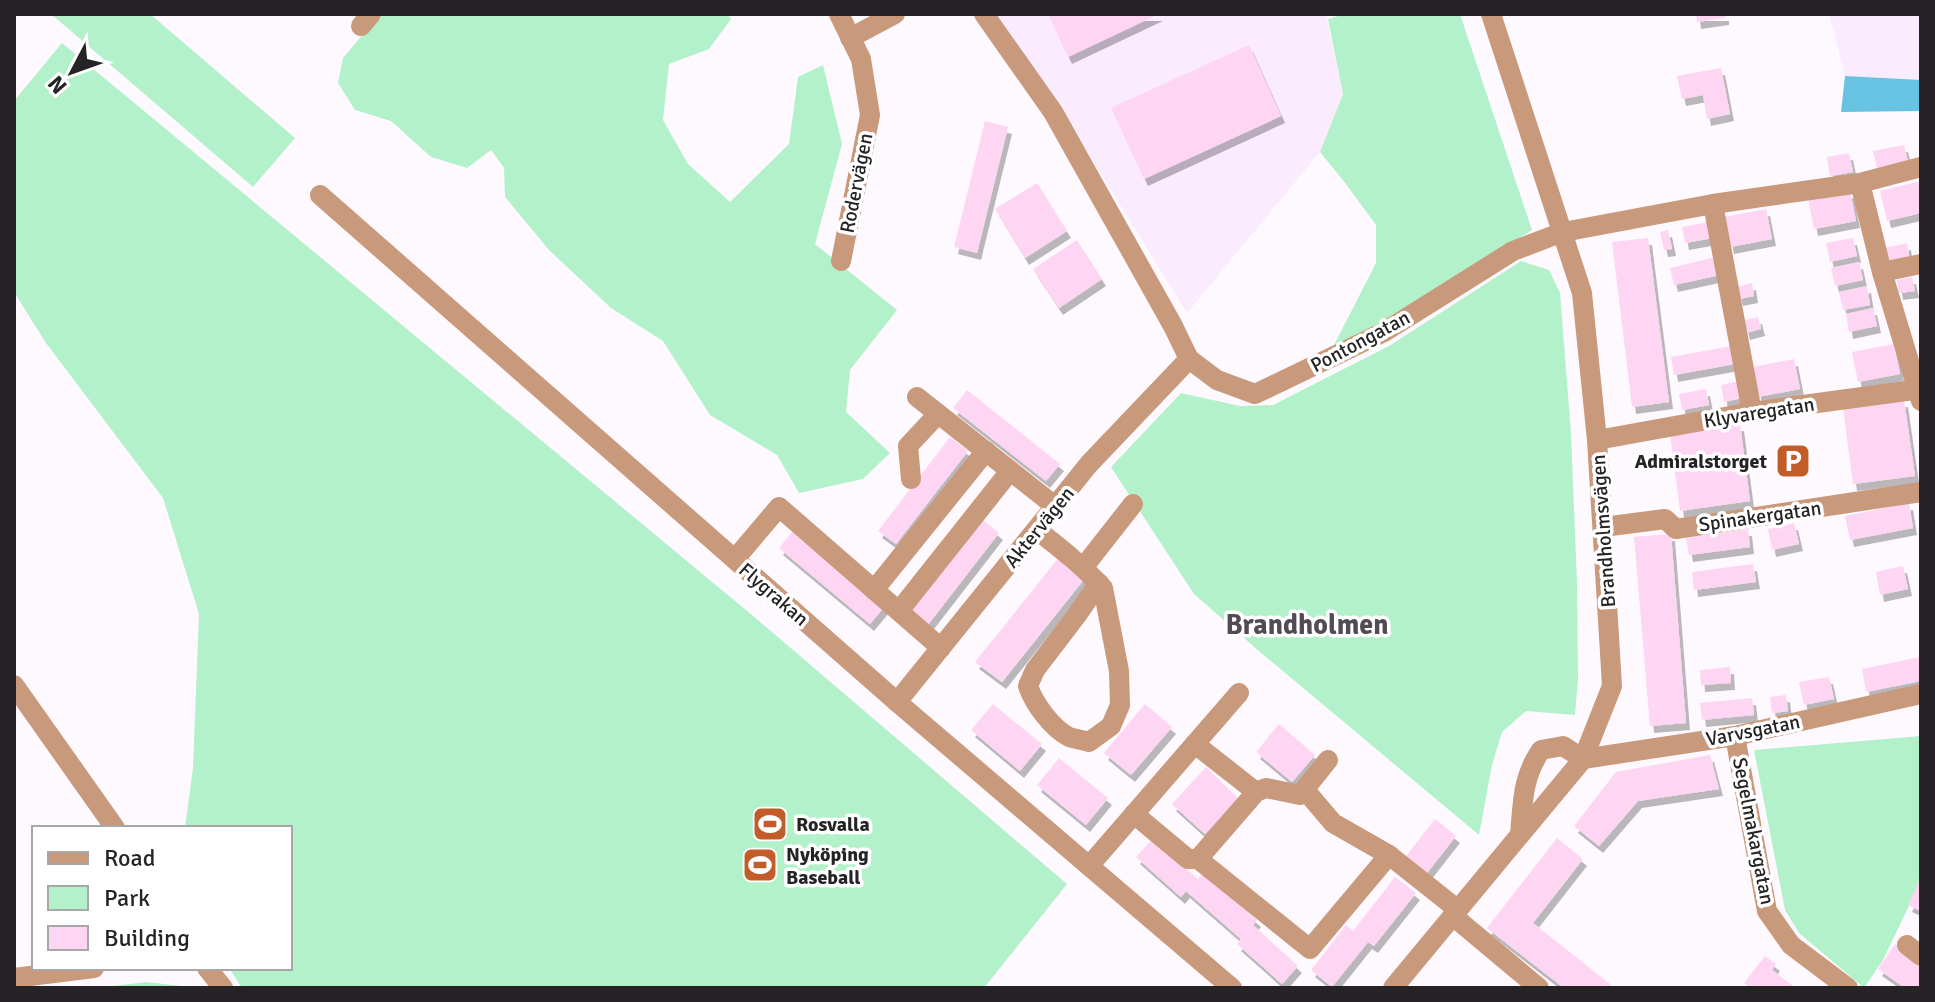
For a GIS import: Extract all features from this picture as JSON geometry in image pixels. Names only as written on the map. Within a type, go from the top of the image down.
[{"type":"street","name":"Rodervägen","points":[[839,14],[861,59],[870,115],[841,261]]},
{"type":"street","points":[[850,38],[895,14]]},
{"type":"street","name":"Pontongatan","points":[[984,14],[1053,112],[1189,359],[1217,380],[1255,394],[1384,332],[1513,251],[1563,232],[1713,204],[1860,183],[1921,167]]},
{"type":"street","name":"Brandholmsvägen","points":[[1393,988],[1583,759],[1612,686],[1597,440],[1582,293],[1491,14]]},
{"type":"street","points":[[1860,183],[1882,272],[1920,393]]},
{"type":"street","name":"Flygrakan","points":[[320,195],[897,702],[1232,988]]},
{"type":"street","points":[[1713,204],[1752,412]]},
{"type":"street","points":[[1882,272],[1921,264]]},
{"type":"street","name":"Aktervägen","points":[[897,702],[1089,464],[1189,359]]},
{"type":"street","name":"Klyvaregatan","points":[[1597,440],[1752,412],[1920,393]]},
{"type":"street","points":[[917,397],[1055,506]]},
{"type":"street","points":[[911,479],[908,446],[938,414]]},
{"type":"street","points":[[874,590],[986,451]]},
{"type":"street","points":[[899,611],[1010,471]]},
{"type":"street","points":[[1921,492],[1921,500]]},
{"type":"street","name":"Spinakergatan","points":[[1603,527],[1665,519],[1676,529],[1921,492]]},
{"type":"street","points":[[1086,564],[1133,504]]},
{"type":"street","points":[[735,559],[779,507],[941,648]]},
{"type":"street","points":[[1037,530],[1086,569],[1099,583],[1103,588],[1116,657],[1120,705],[1111,726],[1089,742],[1068,736],[1042,713],[1033,702],[1028,686],[1035,670],[1099,583]]},
{"type":"street","points":[[14,685],[114,826]]},
{"type":"street","points":[[1089,866],[1239,693]]},
{"type":"street","name":"Varvsgatan","points":[[1583,759],[1735,736],[1921,694]]},
{"type":"street","name":"Segelmakargatan","points":[[1735,736],[1767,911],[1791,945],[1848,988]]},
{"type":"street","points":[[1195,744],[1256,792]]},
{"type":"street","points":[[1520,834],[1524,783],[1531,764],[1541,750],[1563,746],[1583,759]]},
{"type":"street","points":[[1198,859],[1256,792],[1266,788],[1300,795],[1328,760]]},
{"type":"street","points":[[1305,790],[1333,823],[1389,855],[1536,987]]},
{"type":"street","points":[[1134,814],[1188,859],[1198,859],[1310,949],[1389,855]]},
{"type":"street","points":[[14,978],[78,970]]},
{"type":"street","points":[[209,970],[223,988]]},
{"type":"shaded area","points":[[997,14],[1326,14],[1343,94],[1320,152],[1187,313],[1060,108]]},
{"type":"shaded area","points":[[1829,14],[1921,14],[1921,80],[1845,76]]},
{"type":"green space","points":[[51,14],[150,14],[295,138],[253,187]]},
{"type":"green space","points":[[380,14],[727,14],[731,19],[709,49],[669,64],[663,120],[688,164],[730,202],[789,144],[798,77],[823,65],[842,144],[815,244],[897,310],[850,370],[846,412],[890,453],[863,479],[799,493],[777,455],[710,415],[663,341],[611,308],[549,250],[505,197],[504,168],[491,150],[467,168],[431,157],[391,121],[355,110],[338,83],[343,58]]},
{"type":"green space","points":[[1345,14],[1460,14],[1532,230],[1382,323],[1333,347],[1376,263],[1376,225],[1320,152],[1343,94],[1328,19]]},
{"type":"green space","points":[[62,43],[752,615],[1067,884],[984,988],[242,988],[230,970],[292,970],[292,826],[185,826],[193,768],[199,614],[163,498],[46,343],[14,292],[14,101]]},
{"type":"green space","points":[[1521,261],[1549,270],[1560,293],[1571,433],[1578,678],[1575,715],[1526,711],[1502,732],[1492,765],[1479,835],[1194,594],[1111,467],[1181,393],[1240,406],[1273,405],[1389,346]]},
{"type":"green space","points":[[1921,736],[1921,862],[1918,887],[1883,960],[1864,988],[1799,933],[1785,910],[1754,750]]},
{"type":"green space","points":[[146,982],[200,988],[96,988]]},
{"type":"water","points":[[1845,76],[1921,80],[1921,111],[1841,112]]},
{"type":"building","points":[[1048,14],[1159,14],[1068,57]]},
{"type":"building","points":[[1696,14],[1725,14],[1725,18],[1697,22]]},
{"type":"building","points":[[1249,45],[1281,116],[1144,179],[1111,108]]},
{"type":"building","points":[[1721,68],[1730,114],[1707,119],[1703,95],[1682,99],[1677,76]]},
{"type":"building","points":[[985,121],[1008,127],[977,253],[954,247]]},
{"type":"building","points":[[1904,145],[1908,162],[1877,168],[1873,151]]},
{"type":"building","points":[[1849,153],[1853,172],[1830,176],[1827,157]]},
{"type":"building","points":[[1921,181],[1921,213],[1887,221],[1880,191]]},
{"type":"building","points":[[1037,183],[1067,231],[1025,258],[995,209]]},
{"type":"building","points":[[1850,191],[1856,221],[1814,229],[1808,199]]},
{"type":"building","points":[[1766,209],[1772,239],[1730,247],[1724,217]]},
{"type":"building","points":[[1710,222],[1713,238],[1685,243],[1682,227]]},
{"type":"building","points":[[1668,230],[1672,249],[1664,250],[1660,232]]},
{"type":"building","points":[[1648,238],[1669,402],[1632,407],[1612,242]]},
{"type":"building","points":[[1853,238],[1857,256],[1830,262],[1826,243]]},
{"type":"building","points":[[1077,240],[1102,279],[1059,308],[1033,269]]},
{"type":"building","points":[[1907,243],[1909,256],[1887,261],[1884,248]]},
{"type":"building","points":[[1716,257],[1720,275],[1674,285],[1670,268]]},
{"type":"building","points":[[1859,262],[1863,280],[1835,286],[1831,268]]},
{"type":"building","points":[[1912,277],[1915,291],[1899,293],[1897,280]]},
{"type":"building","points":[[1752,283],[1754,296],[1739,299],[1736,287]]},
{"type":"building","points":[[1867,286],[1870,305],[1843,310],[1839,292]]},
{"type":"building","points":[[1873,308],[1877,326],[1849,332],[1846,314]]},
{"type":"building","points":[[1758,317],[1761,329],[1746,333],[1743,321]]},
{"type":"building","points":[[1894,344],[1900,374],[1858,382],[1852,352]]},
{"type":"building","points":[[1732,346],[1735,364],[1674,375],[1671,357]]},
{"type":"building","points":[[1794,359],[1800,389],[1758,397],[1752,367]]},
{"type":"building","points":[[1739,381],[1742,398],[1724,402],[1721,385]]},
{"type":"building","points":[[1706,389],[1709,405],[1682,410],[1679,394]]},
{"type":"building","points":[[967,390],[1060,464],[1046,481],[953,408]]},
{"type":"building","points":[[1904,400],[1915,476],[1853,484],[1843,408]]},
{"type":"building","points":[[1740,424],[1750,501],[1680,511],[1670,433]]},
{"type":"building","points":[[950,437],[968,451],[896,544],[878,531]]},
{"type":"building","points":[[1909,503],[1913,528],[1850,540],[1845,516]]},
{"type":"building","points":[[982,519],[999,533],[927,626],[910,613]]},
{"type":"building","points":[[1794,523],[1799,544],[1772,550],[1768,529]]},
{"type":"building","points":[[1748,529],[1750,547],[1689,555],[1686,538]]},
{"type":"building","points":[[793,531],[885,606],[870,624],[779,548]]},
{"type":"building","points":[[1671,534],[1686,723],[1650,726],[1634,537]]},
{"type":"building","points":[[1060,556],[1086,577],[1002,682],[975,662]]},
{"type":"building","points":[[1753,564],[1756,582],[1694,590],[1692,572]]},
{"type":"building","points":[[1903,566],[1908,589],[1880,595],[1876,572]]},
{"type":"building","points":[[1920,657],[1921,681],[1866,692],[1862,669]]},
{"type":"building","points":[[1730,667],[1731,683],[1701,685],[1700,670]]},
{"type":"building","points":[[1829,677],[1834,699],[1804,705],[1799,682]]},
{"type":"building","points":[[1786,695],[1788,711],[1772,713],[1770,697]]},
{"type":"building","points":[[1752,698],[1754,715],[1702,720],[1700,703]]},
{"type":"building","points":[[993,704],[1042,744],[1020,771],[971,730]]},
{"type":"building","points":[[1145,704],[1172,727],[1131,775],[1104,753]]},
{"type":"building","points":[[1279,724],[1315,755],[1292,782],[1256,752]]},
{"type":"building","points":[[1710,755],[1719,789],[1638,801],[1599,846],[1574,826],[1616,772]]},
{"type":"building","points":[[1059,758],[1108,798],[1086,825],[1037,785]]},
{"type":"building","points":[[1206,767],[1238,798],[1205,834],[1172,804]]},
{"type":"building","points":[[1435,819],[1456,836],[1427,873],[1406,856]]},
{"type":"building","points":[[1557,838],[1583,859],[1533,923],[1615,988],[1564,988],[1487,928]]},
{"type":"building","points":[[1152,839],[1198,879],[1203,873],[1257,920],[1253,925],[1298,966],[1282,984],[1237,944],[1241,939],[1186,891],[1181,897],[1136,857]]},
{"type":"building","points":[[1395,877],[1416,893],[1374,946],[1368,942],[1332,987],[1311,970],[1346,925],[1353,931]]},
{"type":"building","points":[[1921,877],[1921,911],[1908,905]]},
{"type":"building","points":[[1895,944],[1921,963],[1921,988],[1905,988],[1878,969]]},
{"type":"building","points":[[1765,956],[1776,964],[1772,970],[1796,988],[1751,988],[1744,983]]},
{"type":"place","name":"Admiralstorget","points":[[1793,461]]},
{"type":"place","name":"Rosvalla","points":[[770,824]]},
{"type":"place","name":"Nyköping Baseball","points":[[760,865]]},
{"type":"district","name":"Brandholmen","points":[[1307,624]]}]
